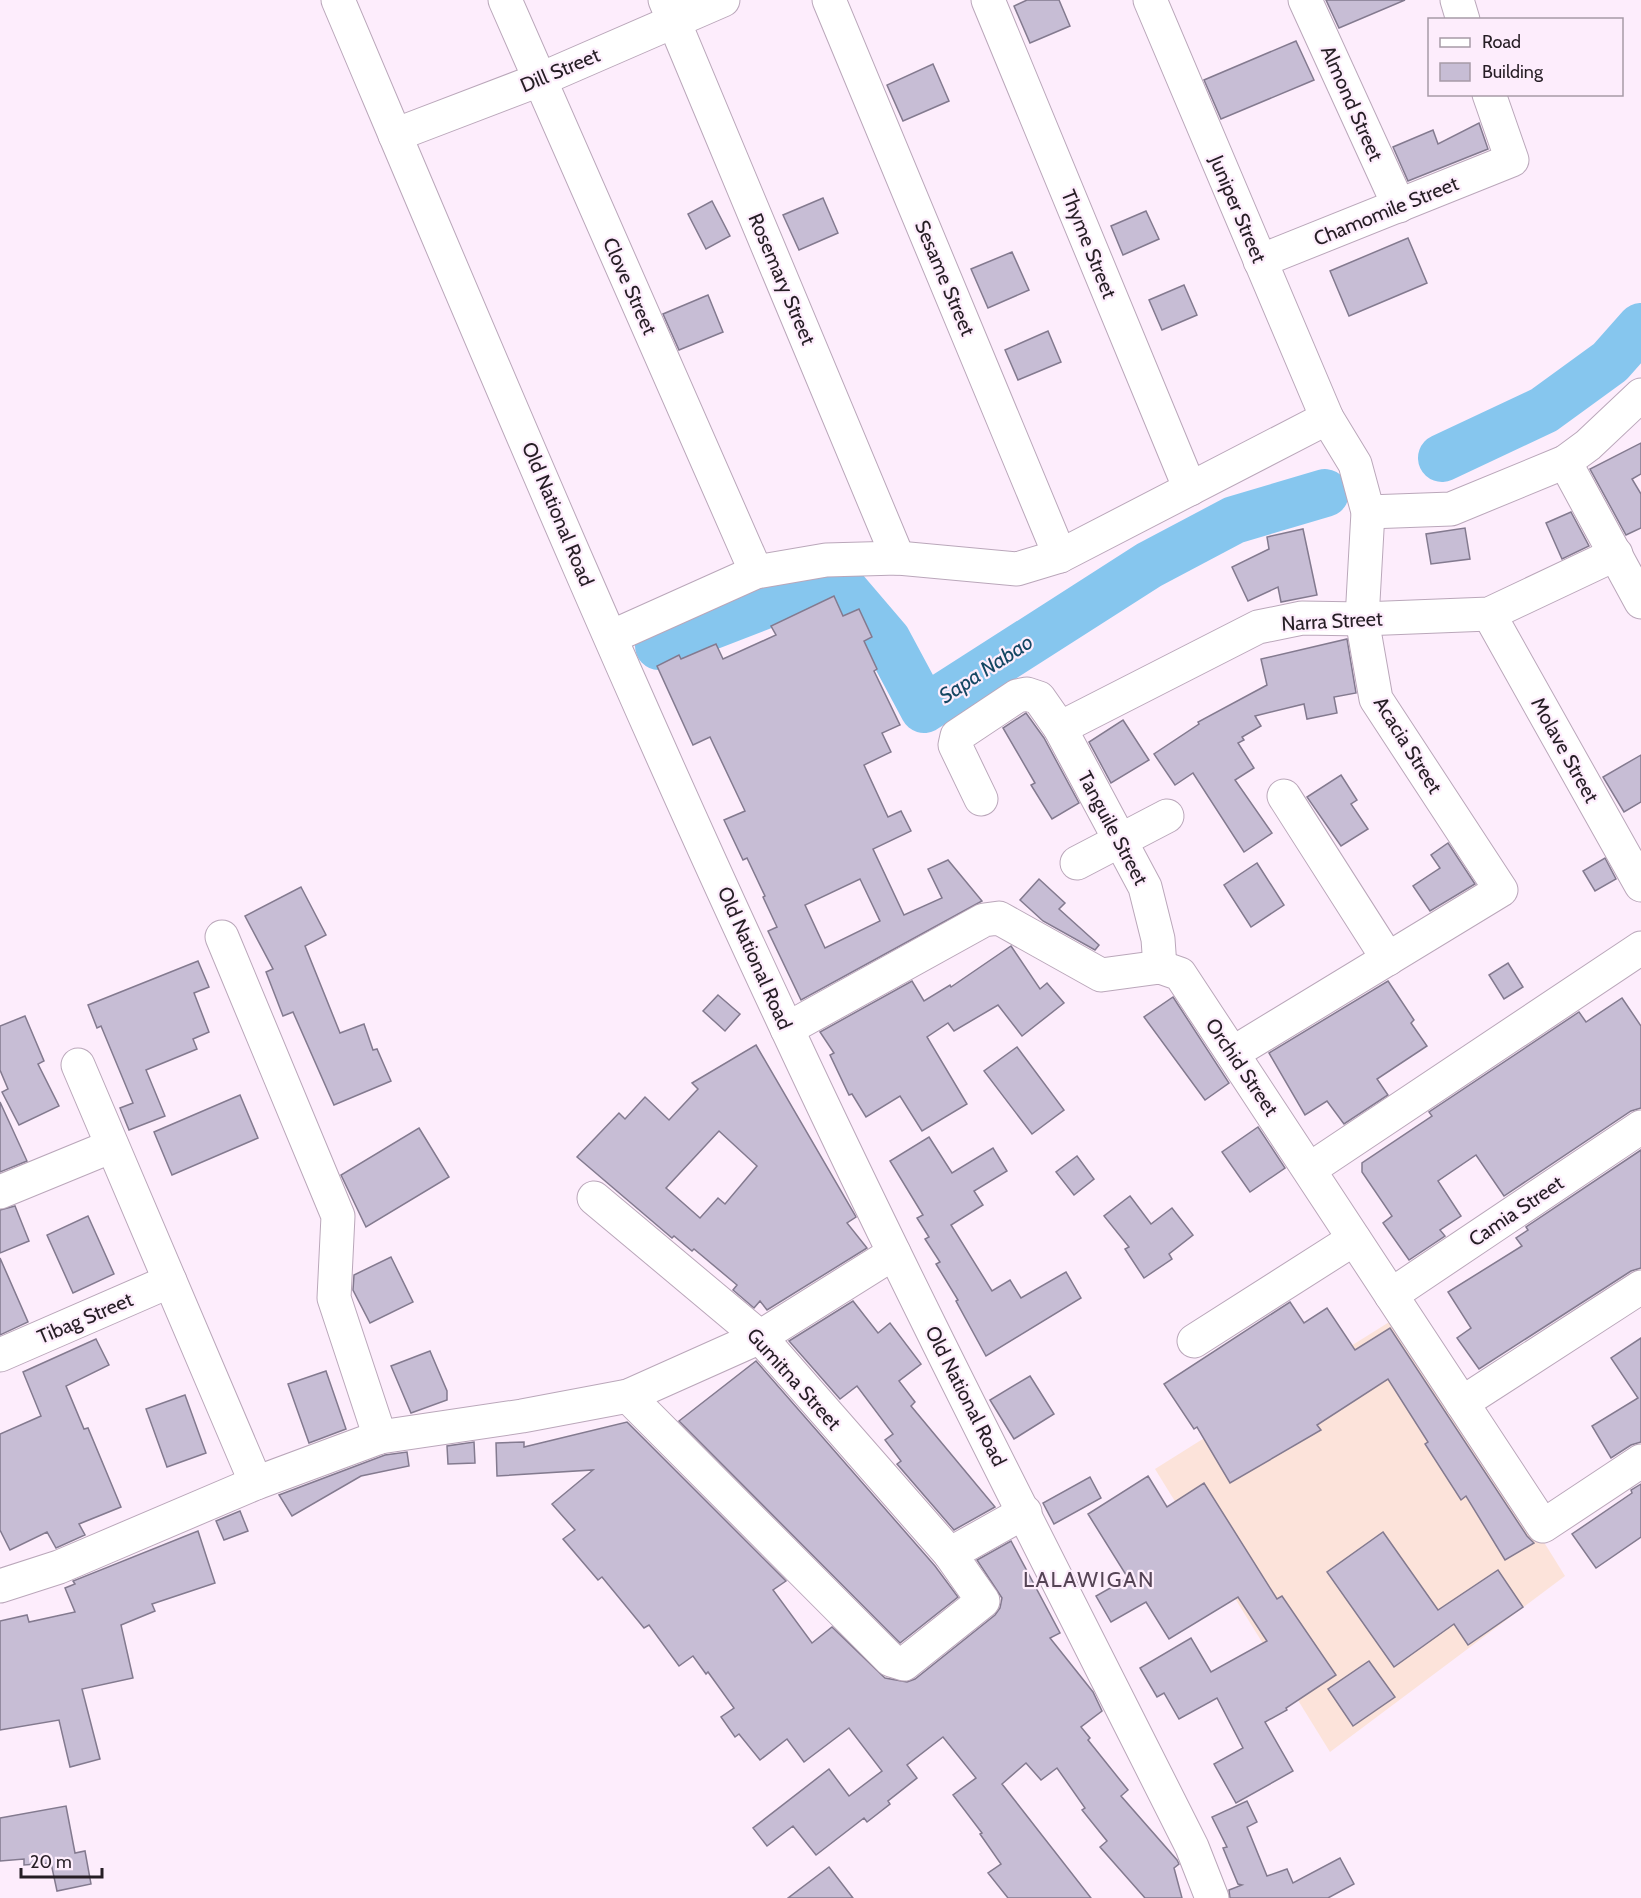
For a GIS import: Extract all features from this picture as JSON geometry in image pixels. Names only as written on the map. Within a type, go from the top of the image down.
[{"type":"street","name":"Old National Road","points":[[338,0],[611,637],[787,1029],[894,1253],[1203,1873]]},
{"type":"street","name":"Clove Street","points":[[505,0],[756,572]]},
{"type":"street","name":"Dill Street","points":[[395,135],[539,80],[670,11],[723,0]]},
{"type":"street","name":"Sesame Street","points":[[829,0],[1060,556]]},
{"type":"street","name":"Thyme Street","points":[[988,0],[1190,489]]},
{"type":"street","name":"Juniper Street","points":[[1150,0],[1327,418],[1355,464],[1368,512]]},
{"type":"street","name":"Almond Street","points":[[1305,0],[1399,207]]},
{"type":"street","points":[[1456,0],[1462,18]]},
{"type":"street","name":"Rosemary Street","points":[[670,11],[898,558]]},
{"type":"street","name":"Chamomile Street","points":[[1260,261],[1512,160],[1491,96]]},
{"type":"street","points":[[1368,512],[1451,508],[1565,462],[1638,407]]},
{"type":"street","points":[[611,637],[756,572],[826,560],[898,558],[1017,569],[1060,556],[1327,418]]},
{"type":"street","points":[[1565,462],[1641,602]]},
{"type":"street","name":"Acacia Street","points":[[1368,512],[1362,619],[1376,699],[1501,890],[1388,959]]},
{"type":"street","name":"Narra Street","points":[[1060,728],[1258,627],[1302,618],[1362,619],[1489,614],[1616,554]]},
{"type":"street","name":"Molave Street","points":[[1489,614],[1641,885]]},
{"type":"street","name":"Tanguile Street","points":[[981,799],[955,745],[957,736],[1017,696],[1027,694],[1039,698],[1060,728],[1145,887],[1158,939],[1160,968]]},
{"type":"street","points":[[1233,1053],[1388,959],[1284,796]]},
{"type":"street","points":[[1077,863],[1167,816]]},
{"type":"street","points":[[787,1029],[984,920],[999,918],[1101,975],[1160,968]]},
{"type":"street","points":[[222,936],[338,1216],[334,1298],[380,1437]]},
{"type":"street","points":[[1310,1169],[1641,948]]},
{"type":"street","name":"Orchid Street","points":[[1160,968],[1180,974],[1543,1526],[1641,1461]]},
{"type":"street","points":[[78,1065],[256,1483]]},
{"type":"street","name":"Camia Street","points":[[1391,1295],[1641,1127]]},
{"type":"street","points":[[0,1192],[112,1146]]},
{"type":"street","name":"Gumitna Street","points":[[594,1198],[760,1337],[950,1554],[983,1601],[904,1664],[891,1660],[628,1396]]},
{"type":"street","points":[[1194,1341],[1354,1239]]},
{"type":"street","points":[[0,1586],[59,1567],[256,1483],[380,1437],[522,1416],[628,1396],[760,1337],[894,1253]]},
{"type":"street","name":"Tibag Street","points":[[0,1355],[170,1281]]},
{"type":"street","points":[[1462,1403],[1641,1287]]},
{"type":"street","points":[[950,1554],[1025,1512]]},
{"type":"shaded area","points":[[1402,1314],[1565,1576],[1330,1752],[1155,1469]]},
{"type":"building","points":[[1027,0],[1059,0],[1070,26],[1030,43],[1014,6]]},
{"type":"building","points":[[1326,0],[1405,0],[1339,28]]},
{"type":"building","points":[[1296,41],[1314,80],[1221,119],[1204,80]]},
{"type":"building","points":[[933,64],[949,101],[903,121],[887,85]]},
{"type":"building","points":[[1479,123],[1488,149],[1408,181],[1393,147],[1433,130],[1438,144]]},
{"type":"building","points":[[823,198],[838,233],[799,250],[783,215]]},
{"type":"building","points":[[712,201],[730,236],[706,249],[688,214]]},
{"type":"building","points":[[1146,211],[1159,239],[1123,255],[1111,226]]},
{"type":"building","points":[[1408,238],[1427,283],[1349,316],[1330,271]]},
{"type":"building","points":[[1012,252],[1029,290],[988,308],[971,269]]},
{"type":"building","points":[[1184,285],[1197,315],[1162,330],[1149,300]]},
{"type":"building","points":[[708,295],[723,332],[679,350],[663,314]]},
{"type":"building","points":[[1048,331],[1061,362],[1018,380],[1005,350]]},
{"type":"building","points":[[1641,443],[1641,474],[1632,479],[1641,494],[1641,528],[1626,535],[1590,469]]},
{"type":"building","points":[[1571,512],[1589,546],[1562,559],[1546,523]]},
{"type":"building","points":[[1465,528],[1470,559],[1431,564],[1426,534]]},
{"type":"building","points":[[1303,529],[1317,595],[1281,602],[1278,587],[1248,601],[1232,567],[1269,549],[1267,537]]},
{"type":"building","points":[[834,596],[843,616],[859,609],[872,637],[864,641],[877,669],[874,671],[900,725],[882,733],[891,752],[864,765],[888,817],[901,811],[911,831],[873,849],[904,915],[942,898],[928,869],[948,860],[982,901],[801,1000],[768,931],[777,927],[763,897],[765,896],[747,858],[743,860],[724,820],[745,811],[710,737],[693,745],[657,666],[679,655],[681,659],[716,644],[723,659],[776,635],[771,626]],"holes":[[[860,879],[880,921],[825,948],[805,905]]]},
{"type":"building","points":[[1347,639],[1356,693],[1334,697],[1337,713],[1307,719],[1304,704],[1255,716],[1261,726],[1242,737],[1244,740],[1238,743],[1254,768],[1235,780],[1272,833],[1244,852],[1193,773],[1175,785],[1154,754],[1199,724],[1198,722],[1267,685],[1261,659]]},
{"type":"building","points":[[1026,713],[1044,738],[1079,803],[1052,819],[1031,785],[1035,783],[1003,728]]},
{"type":"building","points":[[1123,720],[1149,760],[1111,783],[1089,742]]},
{"type":"building","points":[[1641,755],[1641,802],[1624,812],[1603,777]]},
{"type":"building","points":[[1341,775],[1357,800],[1351,804],[1368,829],[1341,846],[1307,797]]},
{"type":"building","points":[[1448,843],[1475,884],[1430,911],[1413,886],[1440,868],[1431,855]]},
{"type":"building","points":[[1605,858],[1616,879],[1595,891],[1583,871]]},
{"type":"building","points":[[1257,863],[1284,905],[1251,927],[1224,885]]},
{"type":"building","points":[[1039,879],[1065,903],[1059,909],[1099,945],[1095,950],[1043,921],[1020,900]]},
{"type":"building","points":[[301,887],[326,935],[305,946],[340,1033],[364,1024],[373,1050],[377,1049],[391,1081],[334,1105],[293,1012],[283,1016],[266,972],[273,969],[245,916]]},
{"type":"building","points":[[1011,946],[1040,989],[1047,983],[1064,1003],[1022,1036],[998,1005],[954,1031],[948,1023],[927,1037],[967,1104],[922,1131],[900,1096],[866,1117],[852,1094],[849,1095],[830,1055],[834,1053],[820,1032],[912,981],[924,1001],[950,985],[951,987]]},
{"type":"building","points":[[198,961],[209,987],[194,993],[209,1032],[193,1039],[197,1049],[146,1070],[165,1116],[129,1130],[120,1108],[133,1103],[101,1026],[97,1028],[88,1005]]},
{"type":"building","points":[[1508,963],[1523,987],[1504,999],[1489,975]]},
{"type":"building","points":[[1388,981],[1414,1020],[1411,1023],[1427,1046],[1377,1079],[1388,1095],[1344,1124],[1327,1101],[1305,1115],[1269,1053]]},
{"type":"building","points":[[718,995],[740,1014],[725,1031],[703,1011]]},
{"type":"building","points":[[1173,997],[1229,1083],[1205,1100],[1144,1017]]},
{"type":"building","points":[[1622,998],[1641,1026],[1641,1108],[1631,1111],[1504,1196],[1476,1155],[1438,1181],[1461,1216],[1440,1230],[1445,1236],[1409,1260],[1383,1223],[1392,1216],[1362,1172],[1362,1163],[1432,1116],[1429,1112],[1579,1012],[1586,1022]]},
{"type":"building","points":[[25,1016],[44,1061],[38,1064],[59,1106],[19,1125],[2,1092],[8,1089],[0,1070],[0,1026]]},
{"type":"building","points":[[756,1045],[855,1215],[856,1217],[847,1223],[867,1248],[767,1310],[760,1301],[754,1308],[733,1290],[737,1285],[694,1249],[692,1251],[674,1236],[672,1238],[577,1157],[619,1113],[625,1119],[645,1097],[669,1120],[698,1089],[692,1083]],"holes":[[[719,1131],[757,1166],[725,1204],[718,1198],[700,1218],[666,1188]]]},
{"type":"building","points":[[1017,1047],[1064,1110],[1032,1134],[984,1071]]},
{"type":"building","points":[[240,1095],[258,1138],[172,1175],[154,1132]]},
{"type":"building","points":[[0,1102],[27,1161],[0,1172]]},
{"type":"building","points":[[1258,1127],[1285,1168],[1250,1192],[1222,1152]]},
{"type":"building","points":[[419,1128],[449,1177],[366,1227],[341,1175]]},
{"type":"building","points":[[929,1137],[952,1173],[993,1148],[1007,1171],[974,1191],[983,1205],[951,1225],[992,1291],[1010,1280],[1021,1298],[1066,1272],[1081,1298],[986,1356],[956,1301],[958,1300],[936,1264],[940,1262],[925,1239],[929,1237],[917,1218],[923,1215],[890,1161]]},
{"type":"building","points":[[1641,1150],[1641,1268],[1631,1271],[1479,1369],[1457,1338],[1471,1328],[1448,1292],[1522,1246],[1516,1238],[1528,1230],[1526,1227]]},
{"type":"building","points":[[1077,1156],[1094,1179],[1074,1195],[1056,1172]]},
{"type":"building","points":[[1130,1196],[1151,1224],[1172,1208],[1193,1235],[1169,1254],[1172,1259],[1144,1278],[1125,1249],[1129,1247],[1104,1216]]},
{"type":"building","points":[[15,1206],[29,1241],[0,1253],[0,1210]]},
{"type":"building","points":[[88,1216],[114,1274],[73,1293],[47,1235]]},
{"type":"building","points":[[391,1257],[413,1302],[370,1323],[353,1290],[354,1275]]},
{"type":"building","points":[[0,1258],[28,1322],[0,1335]]},
{"type":"building","points":[[853,1301],[878,1333],[890,1323],[921,1364],[899,1381],[915,1402],[911,1406],[995,1507],[954,1530],[897,1464],[901,1461],[885,1440],[893,1434],[857,1386],[840,1399],[789,1341]]},
{"type":"building","points":[[1290,1302],[1304,1323],[1327,1308],[1355,1350],[1390,1328],[1527,1536],[1534,1543],[1505,1560],[1466,1496],[1461,1500],[1425,1444],[1428,1442],[1388,1379],[1317,1425],[1321,1430],[1230,1483],[1197,1427],[1194,1429],[1164,1384]]},
{"type":"building","points":[[1641,1338],[1641,1442],[1631,1445],[1611,1458],[1592,1426],[1638,1398],[1611,1358]]},
{"type":"building","points":[[96,1339],[109,1365],[66,1386],[84,1429],[88,1428],[121,1507],[79,1524],[85,1535],[56,1548],[47,1532],[10,1550],[0,1530],[0,1434],[41,1416],[23,1372]]},
{"type":"building","points":[[430,1351],[447,1391],[447,1400],[411,1413],[391,1366]]},
{"type":"building","points":[[756,1361],[935,1566],[958,1597],[900,1643],[679,1421]]},
{"type":"building","points":[[326,1371],[346,1429],[309,1443],[288,1384]]},
{"type":"building","points":[[1030,1376],[1054,1414],[1014,1439],[990,1400]]},
{"type":"building","points":[[185,1395],[206,1453],[167,1467],[146,1409]]},
{"type":"building","points":[[627,1422],[786,1581],[773,1590],[812,1643],[832,1627],[885,1678],[907,1682],[915,1679],[995,1615],[1000,1608],[1002,1598],[977,1560],[1011,1541],[1060,1633],[1050,1638],[1093,1692],[1102,1711],[1081,1727],[1090,1738],[1088,1740],[1128,1790],[1121,1796],[1177,1860],[1179,1864],[1174,1868],[1182,1898],[1145,1898],[1100,1847],[1107,1841],[1082,1810],[1085,1808],[1057,1768],[1041,1780],[1026,1763],[1002,1784],[1091,1898],[1008,1898],[988,1873],[1001,1864],[980,1834],[982,1833],[953,1795],[976,1778],[943,1737],[907,1765],[917,1778],[888,1801],[890,1804],[867,1822],[864,1818],[816,1855],[793,1826],[767,1846],[753,1828],[829,1769],[849,1796],[882,1771],[849,1728],[804,1762],[787,1739],[760,1760],[739,1734],[735,1737],[721,1717],[734,1708],[708,1672],[706,1674],[693,1656],[679,1666],[649,1625],[644,1628],[602,1577],[598,1580],[563,1539],[575,1530],[552,1504],[593,1470],[497,1476],[496,1443],[524,1442],[524,1447]]},
{"type":"building","points":[[474,1442],[475,1463],[448,1464],[447,1446]]},
{"type":"building","points":[[407,1452],[409,1466],[361,1476],[292,1516],[279,1495],[385,1455]]},
{"type":"building","points":[[1148,1476],[1167,1507],[1204,1483],[1277,1599],[1282,1596],[1336,1675],[1286,1708],[1287,1710],[1265,1722],[1293,1771],[1236,1803],[1214,1764],[1243,1748],[1217,1698],[1179,1719],[1164,1693],[1157,1697],[1140,1668],[1191,1638],[1211,1672],[1267,1641],[1238,1597],[1169,1639],[1146,1602],[1111,1622],[1096,1596],[1128,1578],[1088,1514]]},
{"type":"building","points":[[1090,1477],[1101,1498],[1054,1524],[1043,1503]]},
{"type":"building","points":[[1641,1484],[1641,1537],[1596,1568],[1572,1534],[1632,1493],[1631,1490]]},
{"type":"building","points":[[240,1511],[248,1531],[224,1540],[216,1521]]},
{"type":"building","points":[[198,1531],[215,1583],[152,1604],[155,1611],[121,1625],[133,1678],[82,1689],[100,1759],[70,1767],[59,1720],[0,1730],[0,1621],[27,1615],[29,1622],[75,1612],[65,1588],[75,1584],[73,1581]]},
{"type":"building","points":[[1383,1532],[1438,1610],[1498,1570],[1523,1607],[1468,1645],[1454,1624],[1394,1667],[1327,1572]]},
{"type":"building","points":[[1369,1661],[1395,1697],[1353,1726],[1328,1689]]},
{"type":"building","points":[[1247,1801],[1257,1822],[1247,1827],[1267,1876],[1287,1869],[1293,1883],[1340,1858],[1354,1884],[1328,1898],[1230,1898],[1229,1890],[1242,1885],[1238,1884],[1223,1848],[1227,1847],[1212,1817]]},
{"type":"building","points":[[66,1806],[75,1853],[85,1851],[91,1884],[57,1891],[51,1863],[24,1865],[24,1859],[0,1861],[0,1818]]},
{"type":"building","points":[[829,1867],[853,1898],[788,1898]]},
{"type":"waterway","points":[[1442,458],[1544,410],[1610,362],[1641,327]]},
{"type":"waterway","name":"Sapa Nabao","points":[[659,646],[834,578],[887,640],[924,709],[1149,565],[1234,520],[1325,493]]},
{"type":"district","name":"LALAWIGAN","points":[[1089,1579]]}]
